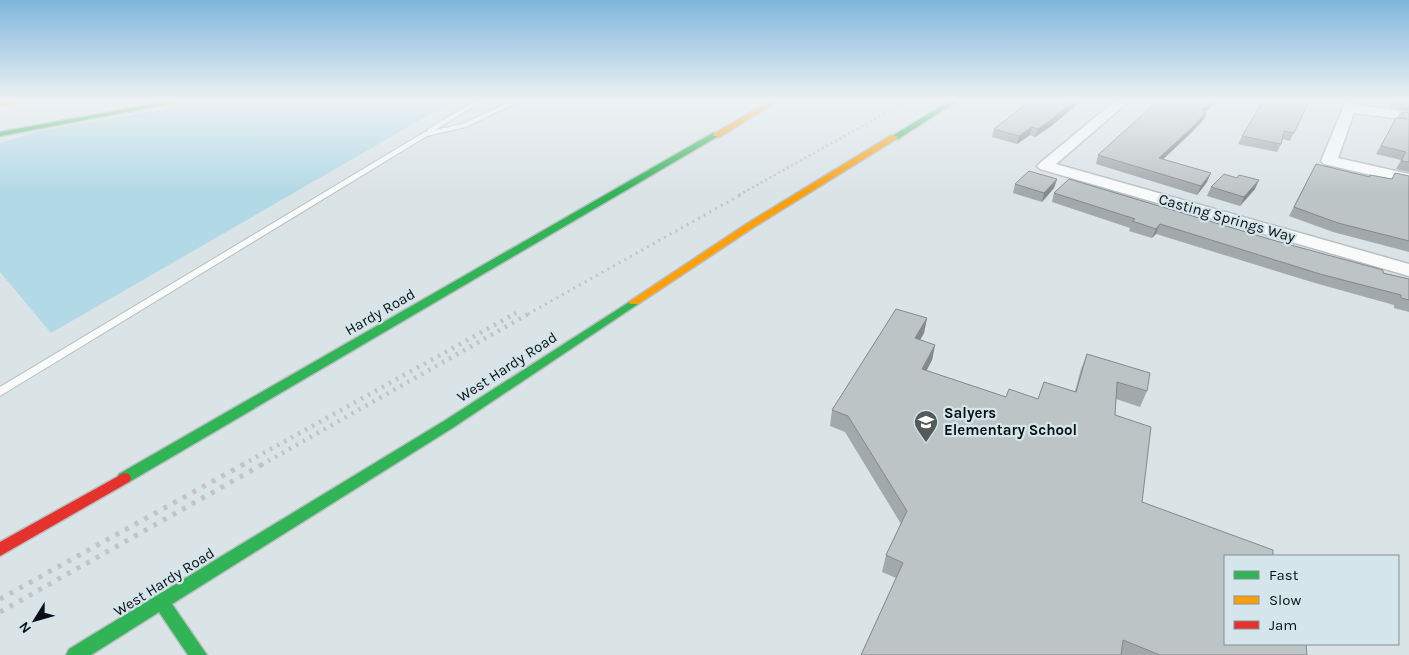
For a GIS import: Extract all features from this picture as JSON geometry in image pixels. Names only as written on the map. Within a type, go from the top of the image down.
[{"type":"main road","points":[[0,134],[13,132]]},
{"type":"main road","name":"Hardy Road","points":[[0,550],[722,132]]},
{"type":"main road","name":"West Hardy Road","points":[[75,655],[449,424],[752,225],[904,132]]},
{"type":"main road","points":[[161,601],[198,655]]},
{"type":"street","name":"Casting Springs Way","points":[[1086,132],[1045,166],[1409,270]]},
{"type":"street","points":[[1341,132],[1329,161],[1409,179]]},
{"type":"lane","points":[[0,392],[429,132]]},
{"type":"lane","points":[[425,134],[437,132]]},
{"type":"shaded area","points":[[36,132],[400,132],[51,333],[0,272],[0,143]]},
{"type":"building","points":[[1003,132],[1025,132],[1019,136]]},
{"type":"building","points":[[1124,132],[1188,132],[1159,158],[1211,173],[1201,186],[1098,155]]},
{"type":"building","points":[[1245,132],[1284,132],[1281,144],[1242,136]]},
{"type":"building","points":[[1389,132],[1409,132],[1409,162],[1401,161],[1406,152],[1381,146]]},
{"type":"building","points":[[1316,164],[1370,177],[1370,175],[1392,179],[1395,173],[1409,176],[1409,241],[1338,223],[1294,207]]},
{"type":"building","points":[[1029,171],[1057,179],[1044,193],[1015,184]]},
{"type":"building","points":[[1224,174],[1237,178],[1239,175],[1259,180],[1244,197],[1211,187]]},
{"type":"building","points":[[1069,179],[1276,241],[1383,270],[1383,273],[1409,279],[1409,300],[1401,298],[1401,295],[1320,274],[1160,224],[1156,229],[1132,221],[1135,219],[1054,193]]},
{"type":"building","points":[[896,309],[927,318],[915,338],[935,345],[922,369],[1006,397],[1009,389],[1038,399],[1044,382],[1076,392],[1087,354],[1150,373],[1147,391],[1117,382],[1115,415],[1151,427],[1142,502],[1273,550],[1273,555],[1224,555],[1224,645],[1306,645],[1307,655],[1160,655],[1123,640],[1121,655],[861,655],[903,563],[886,555],[907,511],[848,416],[832,410]]},
{"type":"railway","points":[[739,195],[852,132]]},
{"type":"railway","points":[[528,314],[742,194]]},
{"type":"railway","points":[[242,465],[516,313]]},
{"type":"railway","points":[[261,465],[530,313]]},
{"type":"railway","points":[[0,599],[244,464]]},
{"type":"railway","points":[[0,612],[263,464]]},
{"type":"traffic: fast","points":[[0,134],[13,132]]},
{"type":"traffic: fast","points":[[895,137],[904,132]]},
{"type":"traffic: fast","points":[[124,478],[716,135]]},
{"type":"traffic: fast","points":[[75,655],[449,424],[634,302]]},
{"type":"traffic: fast","points":[[161,601],[198,655]]},
{"type":"traffic: slow","points":[[716,135],[722,132]]},
{"type":"traffic: slow","points":[[634,302],[751,225],[895,137]]},
{"type":"traffic: jam","points":[[0,550],[124,478]]},
{"type":"place","name":"Salyers Elementary School","points":[[926,443]]}]
